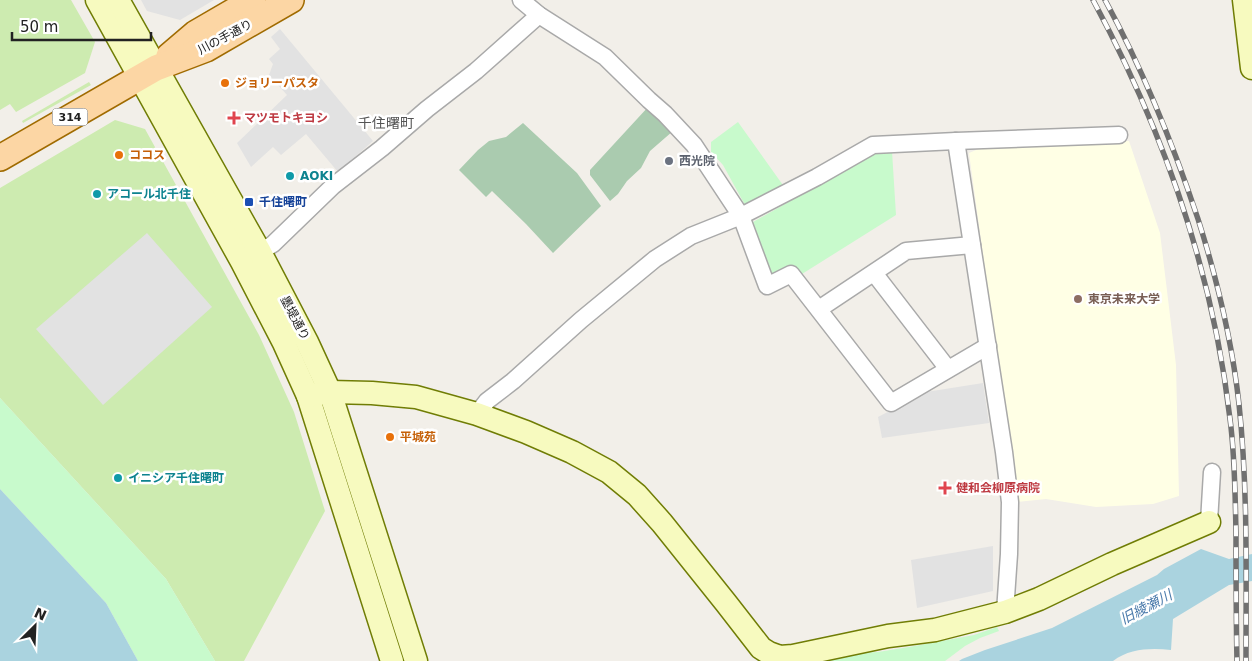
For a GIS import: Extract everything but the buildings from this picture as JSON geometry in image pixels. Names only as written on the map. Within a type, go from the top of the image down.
[{"type":"main road","name":"墨堤通り","points":[[97,0],[148,72],[260,252],[307,342],[330,392],[416,661]]},
{"type":"main road","name":"墨堤通り","points":[[118,0],[148,72],[284,343],[308,396],[392,661]]},
{"type":"main road","name":"川の手通り","points":[[148,72],[196,33],[253,0]]},
{"type":"main road","name":"川の手通り","points":[[0,158],[148,72],[206,49],[291,0]]},
{"type":"main road","points":[[1244,0],[1252,68]]},
{"type":"main road","points":[[308,396],[330,392],[416,397],[477,414],[526,432],[572,452],[609,472],[637,495],[662,523],[761,648],[780,657],[888,636],[935,630],[1005,612],[1039,599],[1112,564],[1209,522]]},
{"type":"street","points":[[521,0],[539,15],[605,57],[666,114],[694,145],[741,216],[767,286],[791,274],[891,403],[988,346]]},
{"type":"street","points":[[260,252],[273,244],[333,186],[476,71],[539,15]]},
{"type":"street","points":[[477,414],[487,401],[513,381],[581,320],[654,259],[691,236],[741,216],[817,177],[873,145],[1119,135]]},
{"type":"street","points":[[956,141],[1010,502],[1005,612]]},
{"type":"street","points":[[819,309],[906,251],[972,245]]},
{"type":"street","points":[[874,273],[948,370]]},
{"type":"street","points":[[1209,522],[1212,472]]},
{"type":"shaded area","points":[[141,0],[214,0],[180,20],[147,11]]},
{"type":"shaded area","points":[[280,29],[373,141],[338,172],[306,134],[281,155],[273,147],[251,167],[237,143],[287,95],[269,75],[273,64],[269,59],[280,49],[271,37]]},
{"type":"shaded area","points":[[649,106],[673,131],[650,151],[641,168],[610,201],[590,175],[590,170]]},
{"type":"shaded area","points":[[523,123],[577,173],[601,206],[553,253],[492,191],[486,197],[459,170],[489,141],[506,137]]},
{"type":"shaded area","name":"東京未来大学","points":[[1129,141],[1160,233],[1176,365],[1179,496],[1153,504],[1096,507],[1046,499],[1017,502],[969,153],[983,147]]},
{"type":"shaded area","points":[[147,233],[212,307],[103,405],[36,329]]},
{"type":"shaded area","points":[[983,383],[989,423],[882,438],[878,417],[926,392]]},
{"type":"shaded area","points":[[993,546],[993,591],[917,608],[911,560]]},
{"type":"green space","points":[[0,0],[71,0],[95,42],[85,73],[16,112],[10,104],[0,110]]},
{"type":"green space","points":[[89,82],[91,85],[23,123],[22,121]]},
{"type":"green space","points":[[115,120],[145,129],[259,335],[294,412],[325,511],[244,661],[215,661],[166,579],[0,398],[0,188]]},
{"type":"green space","points":[[738,122],[785,188],[745,205],[723,165],[711,152],[711,142]]},
{"type":"green space","points":[[884,148],[892,151],[896,215],[802,274],[795,267],[779,277],[770,273],[753,222]]},
{"type":"green space","points":[[0,398],[166,579],[215,661],[138,661],[106,603],[0,489]]},
{"type":"green space","points":[[997,627],[999,631],[965,646],[945,661],[816,661],[852,653],[878,652],[974,635]]},
{"type":"water","points":[[0,489],[106,603],[138,661],[0,661]]},
{"type":"water","name":"旧綾瀬川","points":[[1201,549],[1229,559],[1252,554],[1252,581],[1229,585],[1173,619],[1171,650],[1149,649],[1134,651],[1113,661],[959,661],[985,650],[1052,628],[1157,575],[1164,569]]},
{"type":"railway","points":[[1093,0],[1142,100],[1163,151],[1198,256],[1211,310],[1222,364],[1233,447],[1237,661]]},
{"type":"railway","points":[[1105,0],[1145,80],[1178,163],[1205,242],[1228,334],[1239,404],[1244,468],[1246,661]]},
{"type":"place","name":"ジョリーパスタ","points":[[225,83]]},
{"type":"place","name":"マツモトキヨシ","points":[[234,118]]},
{"type":"place","name":"ココス","points":[[119,155]]},
{"type":"place","name":"西光院","points":[[669,161]]},
{"type":"place","name":"AOKI","points":[[290,176]]},
{"type":"place","name":"アコール北千住","points":[[97,194]]},
{"type":"place","name":"千住曙町","points":[[249,202]]},
{"type":"place","name":"東京未来大学","points":[[1078,299]]},
{"type":"place","name":"平城苑","points":[[390,437]]},
{"type":"place","name":"イニシア千住曙町","points":[[118,478]]},
{"type":"place","name":"健和会柳原病院","points":[[945,488]]},
{"type":"district","name":"千住曙町","points":[[386,123]]}]
